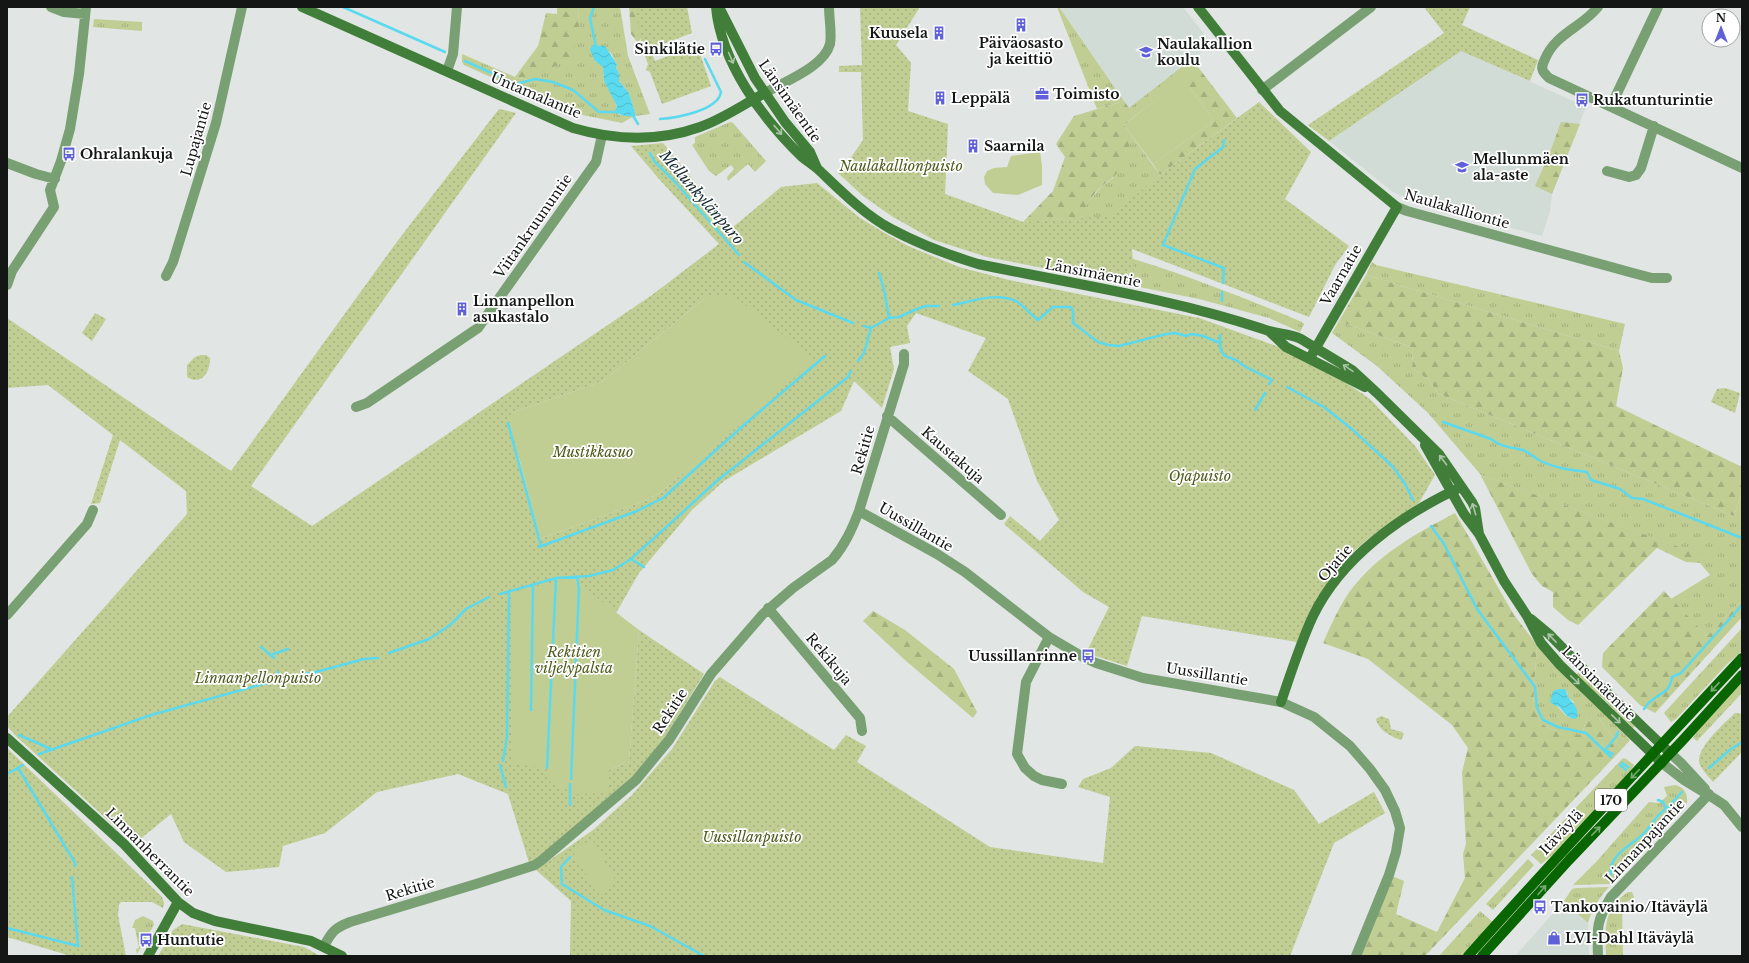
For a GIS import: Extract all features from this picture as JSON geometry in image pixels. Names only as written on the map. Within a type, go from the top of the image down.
[{"type":"main road","name":"Untamalantie","points":[[302,7],[573,128],[602,135],[641,138],[683,132],[714,121],[765,93]]},
{"type":"main road","name":"Länsimäentie","points":[[716,7],[720,30],[726,47],[733,64],[753,99],[802,157],[817,168],[855,203],[880,215],[913,239],[947,255],[978,264],[1204,310],[1269,331],[1294,336],[1316,347],[1352,370],[1439,454],[1475,508],[1479,534]]},
{"type":"main road","name":"Länsimäentie","points":[[719,7],[746,62],[765,93],[810,152],[817,168]]},
{"type":"main road","name":"Naulakalliontie","points":[[1198,7],[1262,90],[1291,121],[1397,207]]},
{"type":"main road","name":"Vaarnatie","points":[[1310,358],[1397,207]]},
{"type":"main road","name":"Länsimäentie","points":[[1269,331],[1286,347],[1377,393]]},
{"type":"main road","name":"Länsimäentie","points":[[1420,437],[1464,514],[1479,534],[1504,581],[1527,616],[1541,643],[1560,665],[1662,763]]},
{"type":"main road","name":"Ojatie","points":[[1280,702],[1313,617],[1334,583],[1360,554],[1389,530],[1432,502],[1462,487]]},
{"type":"main road","name":"Länsimäentie","points":[[1527,616],[1549,634],[1670,753]]},
{"type":"main road","name":"Itäväylä","points":[[1468,956],[1559,854],[1662,746],[1742,658]]},
{"type":"main road","name":"Itäväylä","points":[[1482,956],[1569,860],[1662,763],[1742,675]]},
{"type":"main road","name":"Linnanherrantie","points":[[7,738],[124,844],[178,902],[193,913],[207,919],[298,938],[324,946],[342,956]]},
{"type":"main road","points":[[148,956],[178,902]]},
{"type":"street","points":[[7,285],[12,272],[53,211],[54,207],[50,190],[61,161],[70,129],[80,74],[85,10],[64,12],[51,7]]},
{"type":"street","name":"Lupajantie","points":[[166,276],[173,262],[216,123],[242,7]]},
{"type":"street","points":[[447,72],[453,54],[457,7]]},
{"type":"street","points":[[765,93],[822,60],[830,43],[829,7]]},
{"type":"street","points":[[1262,90],[1371,7]]},
{"type":"street","points":[[1598,7],[1591,16],[1559,38],[1547,52],[1542,66],[1543,71],[1549,78],[1742,168]]},
{"type":"street","points":[[1611,106],[1658,7]]},
{"type":"street","points":[[1607,170],[1629,177],[1636,175],[1641,168],[1654,126]]},
{"type":"street","name":"Viitankruununtie","points":[[356,407],[367,403],[478,328],[596,162],[602,135]]},
{"type":"street","points":[[7,163],[54,179]]},
{"type":"street","name":"Naulakalliontie","points":[[1397,207],[1407,212],[1652,278],[1667,278]]},
{"type":"street","name":"Rekitie","points":[[324,946],[332,932],[338,927],[520,870],[542,860],[636,780],[669,740],[701,688],[718,665],[768,608],[832,560],[841,550],[850,534],[859,511],[904,364],[904,354]]},
{"type":"street","name":"Kaustakuja","points":[[887,416],[1001,515]]},
{"type":"street","points":[[7,615],[87,524],[93,510]]},
{"type":"street","name":"Uussillantie","points":[[859,511],[937,554],[965,572],[1049,637],[1071,651],[1096,663],[1143,678],[1280,702],[1314,718],[1350,746],[1370,769],[1384,790],[1395,811],[1398,822],[1399,840],[1396,852],[1356,956]]},
{"type":"street","name":"Rekikuja","points":[[768,608],[860,718],[862,731]]},
{"type":"street","points":[[1049,637],[1026,682],[1017,754],[1025,768],[1034,776],[1042,780],[1062,784]]},
{"type":"street","points":[[1670,753],[1709,794]]},
{"type":"street","points":[[1662,763],[1684,780],[1709,794],[1724,805],[1742,827]]},
{"type":"street","name":"Linnanpajantie","points":[[1598,956],[1597,930],[1601,913],[1612,897],[1709,794]]},
{"type":"shaded area","name":"Naulakallion koulu","points":[[1059,7],[1183,7],[1212,44],[1129,108]]},
{"type":"shaded area","name":"Mellunmäen ala-aste","points":[[1461,50],[1586,107],[1552,194],[1550,211],[1542,236],[1422,205],[1393,192],[1329,141]]},
{"type":"shaded area","points":[[1564,901],[1588,923],[1589,956],[1515,956]]},
{"type":"green space","points":[[557,7],[578,7],[579,23],[572,57],[528,80],[515,77],[538,46],[546,13],[557,14]]},
{"type":"green space","points":[[578,7],[620,7],[628,56],[650,114],[636,116],[629,93],[619,81],[619,73],[616,68],[617,64],[611,53],[599,45],[595,61],[603,67],[604,81],[614,98],[619,115],[634,116],[622,123],[568,112],[464,65],[462,62],[462,54],[515,77],[528,80],[579,23]]},
{"type":"green space","points":[[629,7],[637,7],[644,33],[638,43],[631,34]]},
{"type":"green space","points":[[636,7],[687,7],[692,33],[650,49],[655,61],[697,45],[711,86],[662,104],[650,72],[646,70],[648,64],[643,51],[637,48],[641,42]]},
{"type":"green space","name":"Naulakallionpuisto","points":[[860,7],[920,7],[896,45],[911,63],[908,111],[948,124],[945,194],[1023,222],[1111,216],[1160,175],[1259,102],[1311,152],[1285,199],[1349,246],[1335,265],[1309,317],[1132,249],[1135,286],[987,257],[934,240],[893,217],[863,196],[838,173],[848,162],[863,140],[861,72],[839,72],[839,66],[862,65]]},
{"type":"green space","points":[[1057,7],[1059,7],[1124,101],[1097,109]]},
{"type":"green space","points":[[1424,7],[1470,7],[1462,25],[1538,60],[1530,81],[1461,51],[1329,141],[1308,125],[1444,33]]},
{"type":"green space","points":[[94,19],[142,22],[142,31],[93,27]]},
{"type":"green space","points":[[1192,59],[1198,67],[1135,116],[1129,108]]},
{"type":"green space","points":[[1198,67],[1237,118],[1160,175],[1153,164],[1214,121],[1183,78]]},
{"type":"green space","points":[[1183,78],[1214,121],[1153,164],[1124,125]]},
{"type":"green space","points":[[1124,101],[1135,116],[1124,125],[1132,136],[1123,164],[1112,178],[1098,189],[1087,205],[1082,218],[1023,222],[1053,191],[1065,157],[1056,144],[1074,116]]},
{"type":"green space","points":[[499,109],[516,113],[251,486],[312,526],[652,295],[719,244],[659,179],[631,146],[663,143],[732,228],[781,187],[817,183],[860,218],[883,232],[908,246],[959,267],[1009,280],[1199,318],[1290,351],[1342,380],[1370,399],[1415,446],[1435,475],[1419,503],[1369,538],[1351,554],[1334,574],[1312,607],[1297,642],[1142,616],[1127,666],[1086,653],[1109,607],[1083,592],[1004,524],[1010,516],[1040,541],[1059,520],[1037,481],[1008,399],[968,371],[986,338],[916,313],[907,326],[910,343],[890,347],[894,369],[882,408],[854,381],[841,411],[724,481],[692,510],[639,573],[616,613],[571,578],[609,770],[629,761],[639,630],[704,674],[659,747],[633,779],[530,866],[508,794],[458,774],[377,792],[325,833],[283,846],[279,867],[226,872],[184,842],[171,814],[134,844],[16,736],[7,726],[7,717],[187,514],[186,491],[120,440],[100,503],[91,504],[113,435],[48,385],[7,388],[7,318],[231,471],[396,243]],"holes":[[[709,295],[814,360],[661,492],[647,500],[540,539],[520,463],[511,413],[603,381]]]},
{"type":"green space","points":[[730,122],[733,123],[766,161],[755,172],[748,164],[728,181],[727,177],[734,169],[731,165],[716,176],[709,171],[692,145],[695,143],[695,137]]},
{"type":"green space","points":[[1561,122],[1580,124],[1552,194],[1535,186],[1549,155]]},
{"type":"green space","points":[[1132,136],[1160,175],[1096,231],[1023,222],[1082,218],[1085,206],[1102,186],[1113,178],[1127,151]]},
{"type":"green space","points":[[1040,152],[1042,185],[1018,195],[993,193],[985,184],[984,177],[987,171],[994,168],[1007,167],[1011,156]]},
{"type":"green space","points":[[1099,249],[1151,264],[1202,282],[1304,324],[1300,332],[1269,318],[1199,299],[1040,267]]},
{"type":"green space","points":[[1372,262],[1376,265],[1625,324],[1619,351],[1366,275]]},
{"type":"green space","points":[[1366,275],[1619,351],[1623,368],[1616,406],[1742,467],[1742,492],[1734,516],[1439,394],[1428,379],[1412,369],[1413,348],[1339,321]]},
{"type":"green space","name":"Mustikkasuo","points":[[709,295],[735,297],[815,360],[661,492],[647,500],[540,539],[509,419],[511,413],[603,381]]},
{"type":"green space","points":[[95,313],[106,319],[92,341],[82,333]]},
{"type":"green space","points":[[1339,321],[1413,348],[1412,369],[1428,379],[1439,394],[1734,516],[1742,492],[1742,602],[1739,603],[1707,636],[1671,599],[1710,575],[1700,563],[1703,556],[1481,475],[1428,413],[1377,366],[1332,333]]},
{"type":"green space","points":[[206,355],[210,358],[207,373],[201,379],[197,380],[187,377],[187,365],[195,357]]},
{"type":"green space","points":[[1725,388],[1740,393],[1735,413],[1711,402],[1717,389]]},
{"type":"green space","points":[[1481,476],[1704,556],[1700,563],[1686,562],[1657,548],[1578,625],[1568,620],[1553,607],[1553,592],[1542,586],[1532,574]]},
{"type":"green space","points":[[1455,513],[1514,615],[1537,645],[1533,707],[1543,725],[1564,735],[1582,735],[1587,716],[1597,716],[1622,749],[1425,956],[1361,956],[1392,876],[1404,881],[1396,914],[1437,932],[1465,878],[1463,854],[1466,844],[1462,772],[1468,748],[1452,725],[1368,659],[1323,643],[1344,600],[1370,568],[1397,547],[1425,529]]},
{"type":"green space","name":"Rekitien viljelypalsta","points":[[571,578],[639,630],[629,761],[609,770],[608,793],[575,794],[549,781],[546,768],[511,764],[511,593]]},
{"type":"green space","points":[[1664,591],[1707,636],[1739,603],[1742,602],[1742,617],[1655,713],[1640,705],[1602,667],[1603,653]]},
{"type":"green space","points":[[873,611],[905,630],[954,669],[977,712],[973,718],[905,660],[863,621]]},
{"type":"green space","points":[[1742,628],[1742,651],[1727,664],[1676,719],[1671,722],[1664,713]]},
{"type":"green space","points":[[1537,645],[1630,740],[1622,749],[1597,716],[1587,716],[1582,735],[1564,735],[1543,725],[1533,707]],"holes":[[[1567,691],[1568,697],[1574,702],[1570,718],[1557,706]]]},
{"type":"green space","points":[[1580,671],[1635,726],[1633,728],[1576,675]]},
{"type":"green space","name":"Uussillanpuisto","points":[[720,677],[834,750],[846,735],[866,746],[857,762],[990,847],[1103,863],[1110,797],[1078,787],[1083,779],[1111,768],[1135,746],[1211,753],[1294,790],[1319,824],[1374,792],[1385,813],[1334,843],[1290,956],[570,956],[571,901],[536,870],[593,830],[632,795],[672,749],[715,681]]},
{"type":"green space","points":[[1742,682],[1742,693],[1697,741],[1693,738],[1698,730]]},
{"type":"green space","points":[[1735,713],[1742,714],[1742,752],[1713,782],[1700,765],[1699,759],[1701,752],[1711,737]]},
{"type":"green space","points":[[1381,716],[1389,719],[1391,729],[1404,734],[1401,740],[1382,730],[1376,719]]},
{"type":"green space","points":[[7,748],[162,897],[164,903],[163,908],[152,902],[121,902],[119,905],[118,915],[126,956],[71,956],[7,937]]},
{"type":"green space","points":[[1623,758],[1634,765],[1628,775],[1560,849],[1541,864],[1531,855]]},
{"type":"green space","points":[[1675,785],[1681,787],[1685,791],[1687,803],[1618,877],[1610,884],[1573,885],[1597,861],[1649,802],[1659,803],[1667,796],[1664,787]]},
{"type":"green space","points":[[592,839],[617,883],[597,894],[572,850]]},
{"type":"green space","points":[[1528,859],[1534,865],[1493,910],[1486,904]]},
{"type":"green space","points":[[1609,887],[1596,904],[1588,923],[1564,901],[1572,889]]},
{"type":"green space","points":[[1628,892],[1632,892],[1634,897],[1633,899],[1622,904],[1623,956],[1606,956],[1607,920],[1614,905]]},
{"type":"green space","points":[[1480,911],[1494,923],[1465,956],[1439,956]]},
{"type":"green space","points":[[143,916],[153,921],[154,925],[137,954],[136,949],[139,948],[135,928],[132,928],[135,920]]},
{"type":"green space","points":[[182,924],[304,947],[320,956],[158,956],[173,930]]},
{"type":"water","points":[[592,45],[605,46],[617,64],[616,68],[619,73],[619,81],[629,93],[636,116],[625,116],[615,111],[617,106],[604,81],[603,67],[595,61],[590,50]]},
{"type":"water","points":[[1565,689],[1568,697],[1577,709],[1577,718],[1574,719],[1569,717],[1559,707],[1550,702],[1553,691]]},
{"type":"waterway","points":[[343,7],[445,52]]},
{"type":"waterway","name":"Mellunkylänpuro","points":[[594,7],[590,18],[596,47]]},
{"type":"waterway","points":[[660,119],[685,115],[704,109],[718,99],[721,92],[705,59]]},
{"type":"waterway","points":[[465,61],[516,84],[535,79],[553,82],[573,90],[599,112],[619,112]]},
{"type":"waterway","name":"Mellunkylänpuro","points":[[632,114],[638,124]]},
{"type":"waterway","points":[[1223,283],[1224,268],[1163,245],[1195,169],[1223,147],[1224,140]]},
{"type":"waterway","name":"Mellunkylänpuro","points":[[650,153],[654,161],[676,183],[739,255]]},
{"type":"waterway","name":"Mellunkylänpuro","points":[[744,262],[796,300],[853,323]]},
{"type":"waterway","points":[[879,273],[889,318]]},
{"type":"waterway","points":[[1222,292],[1222,301]]},
{"type":"waterway","name":"Mellunkylänpuro","points":[[953,305],[984,298],[1008,298],[1019,303],[1038,320],[1053,307],[1071,307],[1073,311],[1073,323],[1098,342],[1108,345],[1119,346],[1175,333],[1187,336],[1192,334],[1203,336],[1220,343],[1221,351],[1225,356],[1236,360],[1244,366],[1272,380],[1269,384]]},
{"type":"waterway","name":"Mellunkylänpuro","points":[[864,326],[871,328],[889,318],[899,317],[926,306],[939,306]]},
{"type":"waterway","points":[[858,361],[864,353],[871,328]]},
{"type":"waterway","name":"Mellunkylänpuro","points":[[1220,335],[1220,343]]},
{"type":"waterway","points":[[539,547],[637,511],[663,498],[745,424],[825,356]]},
{"type":"waterway","points":[[500,594],[556,578],[589,576],[613,570],[631,559],[718,480],[848,377],[851,371]]},
{"type":"waterway","name":"Mellunkylänpuro","points":[[1287,387],[1324,407],[1353,430],[1393,467],[1405,484],[1413,500]]},
{"type":"waterway","points":[[1255,410],[1265,393]]},
{"type":"waterway","points":[[1443,422],[1491,439],[1502,445],[1523,450],[1550,465],[1587,472],[1591,480],[1620,489],[1632,498],[1643,499],[1742,538]]},
{"type":"waterway","points":[[508,423],[541,546]]},
{"type":"waterway","name":"Mellunkylänpuro","points":[[1431,526],[1444,544],[1477,609],[1535,687],[1537,708],[1543,720],[1558,727],[1586,733],[1611,757]]},
{"type":"waterway","points":[[631,559],[644,567]]},
{"type":"waterway","points":[[571,779],[579,588],[577,577]]},
{"type":"waterway","points":[[547,768],[556,578]]},
{"type":"waterway","points":[[531,710],[533,585]]},
{"type":"waterway","points":[[503,761],[507,737],[509,591]]},
{"type":"waterway","points":[[389,653],[429,639],[450,625],[466,609],[489,597]]},
{"type":"waterway","points":[[1644,709],[1650,702],[1667,690],[1671,683],[1672,677],[1681,673],[1742,605]]},
{"type":"waterway","points":[[261,647],[274,658]]},
{"type":"waterway","points":[[273,654],[288,649]]},
{"type":"waterway","points":[[39,754],[151,715],[285,678],[316,672],[364,659],[378,658]]},
{"type":"waterway","points":[[278,672],[280,679]]},
{"type":"waterway","points":[[1613,754],[1605,750],[1616,737],[1618,732]]},
{"type":"waterway","points":[[19,735],[51,749]]},
{"type":"waterway","name":"Mellunkylänpuro","points":[[1709,768],[1731,749],[1742,742]]},
{"type":"waterway","name":"Mellunkylänpuro","points":[[1622,763],[1628,767]]},
{"type":"waterway","points":[[7,774],[23,765]]},
{"type":"waterway","points":[[500,765],[506,787]]},
{"type":"waterway","name":"Mellunkylänpuro","points":[[1620,765],[1626,770]]},
{"type":"waterway","points":[[18,768],[75,863],[75,866]]},
{"type":"waterway","points":[[570,784],[570,805]]},
{"type":"waterway","name":"Mellunkylänpuro","points":[[1666,809],[1682,792]]},
{"type":"waterway","name":"Mellunkylänpuro","points":[[1611,874],[1613,861],[1616,857],[1642,835],[1659,814],[1666,809],[1663,802],[1658,800]]},
{"type":"waterway","points":[[570,857],[561,867],[562,884],[604,910],[650,926],[704,956]]},
{"type":"waterway","points":[[7,928],[78,946],[72,877]]},
{"type":"place","name":"Päiväosasto ja keittiö","points":[[1021,25]]},
{"type":"place","name":"Kuusela","points":[[939,33]]},
{"type":"place","name":"Sinkilätie","points":[[716,49]]},
{"type":"place","name":"Naulakallion koulu","points":[[1146,52]]},
{"type":"place","name":"Toimisto","points":[[1042,94]]},
{"type":"place","name":"Leppälä","points":[[940,98]]},
{"type":"place","name":"Rukatunturintie","points":[[1582,100]]},
{"type":"place","name":"Saarnila","points":[[973,146]]},
{"type":"place","name":"Ohralankuja","points":[[69,154]]},
{"type":"place","name":"Mellunmäen ala-aste","points":[[1462,167]]},
{"type":"place","name":"Linnanpellon asukastalo","points":[[462,309]]},
{"type":"place","name":"Uussillanrinne","points":[[1088,656]]},
{"type":"place","name":"Tankovainio/Itäväylä","points":[[1540,907]]},
{"type":"place","name":"LVI-Dahl Itäväylä","points":[[1554,938]]},
{"type":"place","name":"Huntutie","points":[[146,940]]},
{"type":"park label","name":"Ojapuisto","points":[[1200,476]]},
{"type":"park label","name":"Linnanpellonpuisto","points":[[258,678]]}]
